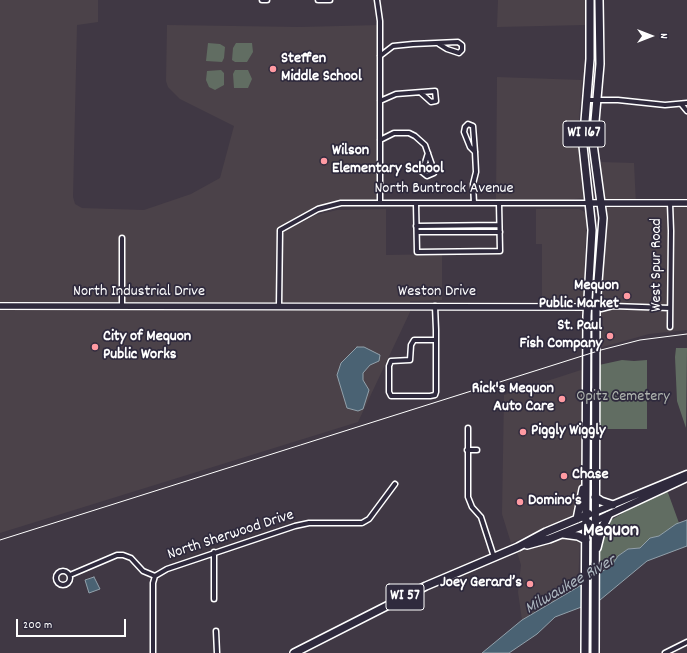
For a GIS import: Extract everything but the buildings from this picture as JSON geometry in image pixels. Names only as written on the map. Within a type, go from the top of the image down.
[{"type":"main road","name":"WI 167","points":[[586,477],[588,306],[592,230],[583,146],[587,100],[590,0]]},
{"type":"main road","name":"WI 167","points":[[591,513],[595,497],[596,307],[603,237],[602,202],[594,144],[596,100],[600,64],[599,0]]},
{"type":"main road","points":[[590,16],[600,16]]},
{"type":"main road","points":[[587,409],[596,409]]},
{"type":"main road","points":[[591,513],[614,505],[687,474]]},
{"type":"main road","points":[[585,653],[586,540],[591,513],[591,484],[586,477]]},
{"type":"main road","points":[[577,519],[586,477]]},
{"type":"main road","points":[[590,523],[608,516],[687,478]]},
{"type":"main road","points":[[595,497],[601,502],[614,505]]},
{"type":"main road","name":"WI 57","points":[[294,653],[426,586],[518,547],[546,532],[591,513]]},
{"type":"main road","points":[[595,558],[602,528],[608,516]]},
{"type":"main road","points":[[590,523],[595,558],[595,653]]},
{"type":"main road","points":[[590,523],[591,551],[595,568]]},
{"type":"main road","name":"WI 57","points":[[518,547],[549,539],[590,523]]},
{"type":"main road","points":[[562,534],[578,536],[586,540]]},
{"type":"street","points":[[262,0],[267,0]]},
{"type":"street","points":[[318,0],[330,0]]},
{"type":"street","points":[[376,0],[380,20],[380,203]]},
{"type":"street","points":[[380,56],[394,46],[413,44],[458,42],[462,45],[462,50],[459,52],[447,49],[439,44]]},
{"type":"street","points":[[380,101],[396,94],[421,93]]},
{"type":"street","points":[[587,100],[631,101],[660,105],[682,105],[687,103]]},
{"type":"street","points":[[682,105],[687,111]]},
{"type":"street","points":[[474,203],[473,184],[476,172],[475,152],[473,126],[468,124],[465,127],[464,132],[470,147],[475,152]]},
{"type":"street","points":[[380,140],[394,134],[409,134],[415,136],[426,145],[434,173],[427,176],[422,172],[428,153]]},
{"type":"street","name":"North Buntrock Avenue","points":[[278,306],[280,230],[318,209],[327,206],[341,203],[687,203]]},
{"type":"street","points":[[416,203],[417,252],[500,251],[499,203]]},
{"type":"street","name":"West Spur Road","points":[[670,203],[670,327]]},
{"type":"street","points":[[416,226],[499,225]]},
{"type":"street","points":[[416,232],[500,232]]},
{"type":"street","points":[[122,238],[122,306]]},
{"type":"street","name":"North Industrial Drive","points":[[0,306],[278,306]]},
{"type":"street","name":"Weston Drive","points":[[278,306],[596,307]]},
{"type":"street","points":[[435,306],[436,340],[435,395],[391,396],[389,392],[389,366],[392,360],[410,360],[411,344],[414,340],[436,340]]},
{"type":"street","points":[[596,307],[601,309],[613,306],[670,308]]},
{"type":"street","points":[[468,428],[467,450],[470,504],[481,517],[494,557]]},
{"type":"street","points":[[467,450],[477,450]]},
{"type":"street","name":"North Sherwood Drive","points":[[70,575],[123,554],[131,558],[143,571],[155,576],[167,569],[214,552],[295,526],[365,522],[395,484]]},
{"type":"street","points":[[214,552],[214,599]]},
{"type":"street","points":[[153,653],[155,576]]},
{"type":"street","points":[[216,631],[217,653]]},
{"type":"street","points":[[665,653],[687,642]]},
{"type":"shaded area","points":[[0,0],[98,0],[98,22],[77,25],[73,197],[75,204],[82,208],[144,210],[191,194],[220,178],[234,126],[180,99],[168,87],[166,81],[167,25],[300,27],[380,25],[380,203],[327,206],[281,230],[286,230],[316,215],[337,210],[386,209],[386,255],[442,254],[442,300],[410,301],[410,312],[358,422],[0,533]]},
{"type":"shaded area","points":[[498,0],[585,0],[585,25],[497,27]]},
{"type":"shaded area","points":[[497,77],[582,80],[578,133],[583,198],[545,203],[496,203]]},
{"type":"shaded area","points":[[600,162],[634,163],[636,205],[687,206],[687,330],[649,334],[599,348],[600,299],[606,241],[607,209]]},
{"type":"shaded area","points":[[536,209],[579,209],[587,213],[583,297],[581,301],[542,301],[542,244],[536,244]]},
{"type":"shaded area","points":[[584,369],[584,480],[578,513],[575,516],[511,543],[502,514],[504,395]]},
{"type":"shaded area","points":[[570,537],[580,539],[578,587],[522,620],[518,592],[521,565],[517,552]]},
{"type":"green space","points":[[208,43],[220,44],[225,47],[222,62],[206,61]]},
{"type":"green space","points":[[236,43],[252,43],[253,52],[247,62],[235,62],[232,60],[233,48]]},
{"type":"green space","points":[[221,70],[224,73],[224,85],[215,90],[209,87],[206,80],[207,71]]},
{"type":"green space","points":[[235,70],[248,70],[252,79],[248,88],[234,88],[233,74]]},
{"type":"green space","points":[[676,348],[687,348],[686,428],[677,401]]},
{"type":"green space","name":"Opitz Cemetery","points":[[622,360],[647,360],[647,429],[598,429],[599,365]]},
{"type":"green space","points":[[667,490],[679,523],[659,536],[650,538],[640,548],[628,549],[618,556],[612,565],[600,571],[600,567],[598,567],[599,549],[606,523],[650,497]]},
{"type":"water","points":[[357,347],[364,347],[380,355],[379,361],[370,365],[363,373],[363,380],[369,390],[363,409],[358,411],[347,408],[337,375],[341,363]]},
{"type":"water","name":"Milwaukee River","points":[[687,520],[687,546],[647,561],[600,600],[555,617],[537,634],[509,653],[482,653],[522,620],[612,565],[618,556],[628,549],[640,548],[650,538],[659,536],[676,524]]},
{"type":"water","points":[[94,577],[100,589],[89,593],[85,580]]},
{"type":"railway","points":[[0,540],[601,350],[640,340],[687,334]]},
{"type":"place","name":"Steffen Middle School","points":[[273,69]]},
{"type":"place","name":"Wilson Elementary School","points":[[324,161]]},
{"type":"place","name":"Mequon Public Market","points":[[627,296]]},
{"type":"place","name":"St. Paul Fish Company","points":[[610,336]]},
{"type":"place","name":"City of Mequon Public Works","points":[[95,347]]},
{"type":"place","name":"Rick's Mequon Auto Care","points":[[562,399]]},
{"type":"place","name":"Piggly Wiggly","points":[[523,432]]},
{"type":"place","name":"Chase","points":[[564,476]]},
{"type":"place","name":"Domino's","points":[[520,502]]},
{"type":"place","name":"Joey Gerard’s","points":[[530,584]]},
{"type":"district","name":"Mequon","points":[[611,532]]}]
